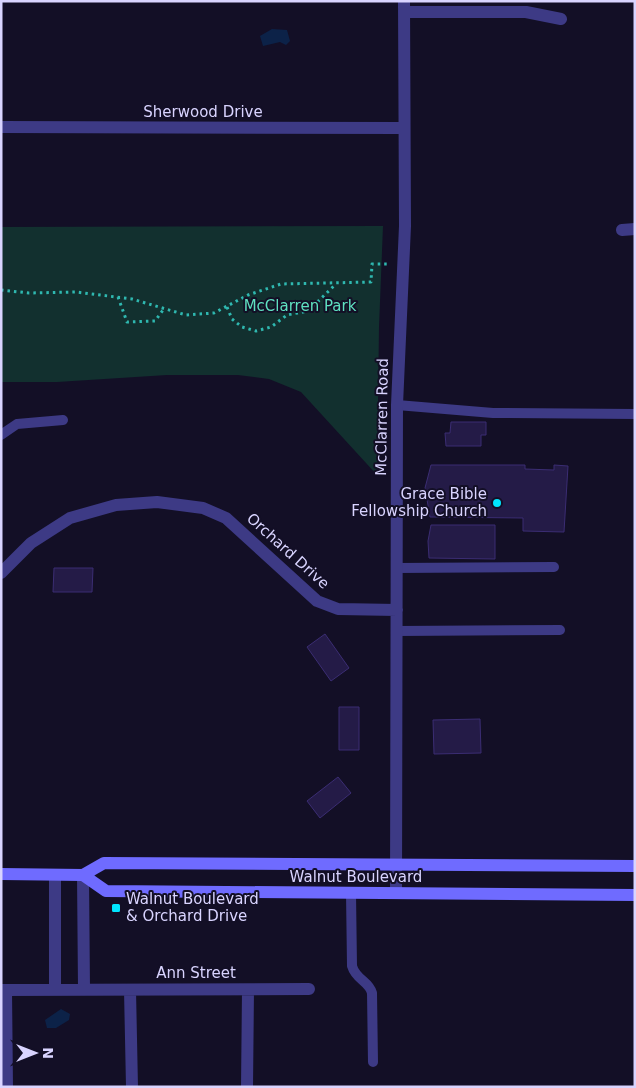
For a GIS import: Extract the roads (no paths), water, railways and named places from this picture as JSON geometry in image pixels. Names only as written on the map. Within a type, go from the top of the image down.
[{"type":"street","points":[[404,7],[526,12],[561,19]]},
{"type":"street","name":"McClarren Road","points":[[396,893],[397,406],[403,263],[404,7]]},
{"type":"street","name":"Sherwood Drive","points":[[1,127],[404,128]]},
{"type":"street","name":"Orchard Drive","points":[[1,573],[31,543],[70,518],[116,505],[157,502],[202,508],[226,518],[317,601],[338,610],[397,610]]},
{"type":"street","name":"Walnut Boulevard","points":[[1,874],[83,875],[104,863],[635,866]]},
{"type":"street","points":[[55,875],[55,989]]},
{"type":"street","points":[[83,875],[84,989]]},
{"type":"street","name":"Walnut Boulevard","points":[[83,875],[106,891],[635,895]]},
{"type":"street","name":"Ann Street","points":[[4,990],[309,989]]},
{"type":"street","points":[[4,990],[6,1087]]},
{"type":"street","points":[[130,990],[132,1087]]},
{"type":"street","points":[[247,1087],[248,990]]},
{"type":"lane","points":[[397,406],[493,413],[635,414]]},
{"type":"lane","points":[[1,435],[17,424],[64,420]]},
{"type":"lane","points":[[397,568],[554,567]]},
{"type":"lane","points":[[397,631],[560,630]]},
{"type":"lane","points":[[351,893],[352,966],[354,974],[367,984],[372,993],[373,1062]]},
{"type":"water","points":[[272,29],[287,30],[290,41],[286,45],[280,42],[263,46],[260,36]]},
{"type":"water","points":[[61,1009],[70,1014],[69,1020],[56,1028],[47,1028],[45,1020]]},
{"type":"place","name":"Grace Bible Fellowship Church","points":[[497,503]]},
{"type":"place","name":"Walnut Boulevard & Orchard Drive","points":[[116,908]]},
{"type":"park label","name":"McClarren Park","points":[[300,306]]}]
